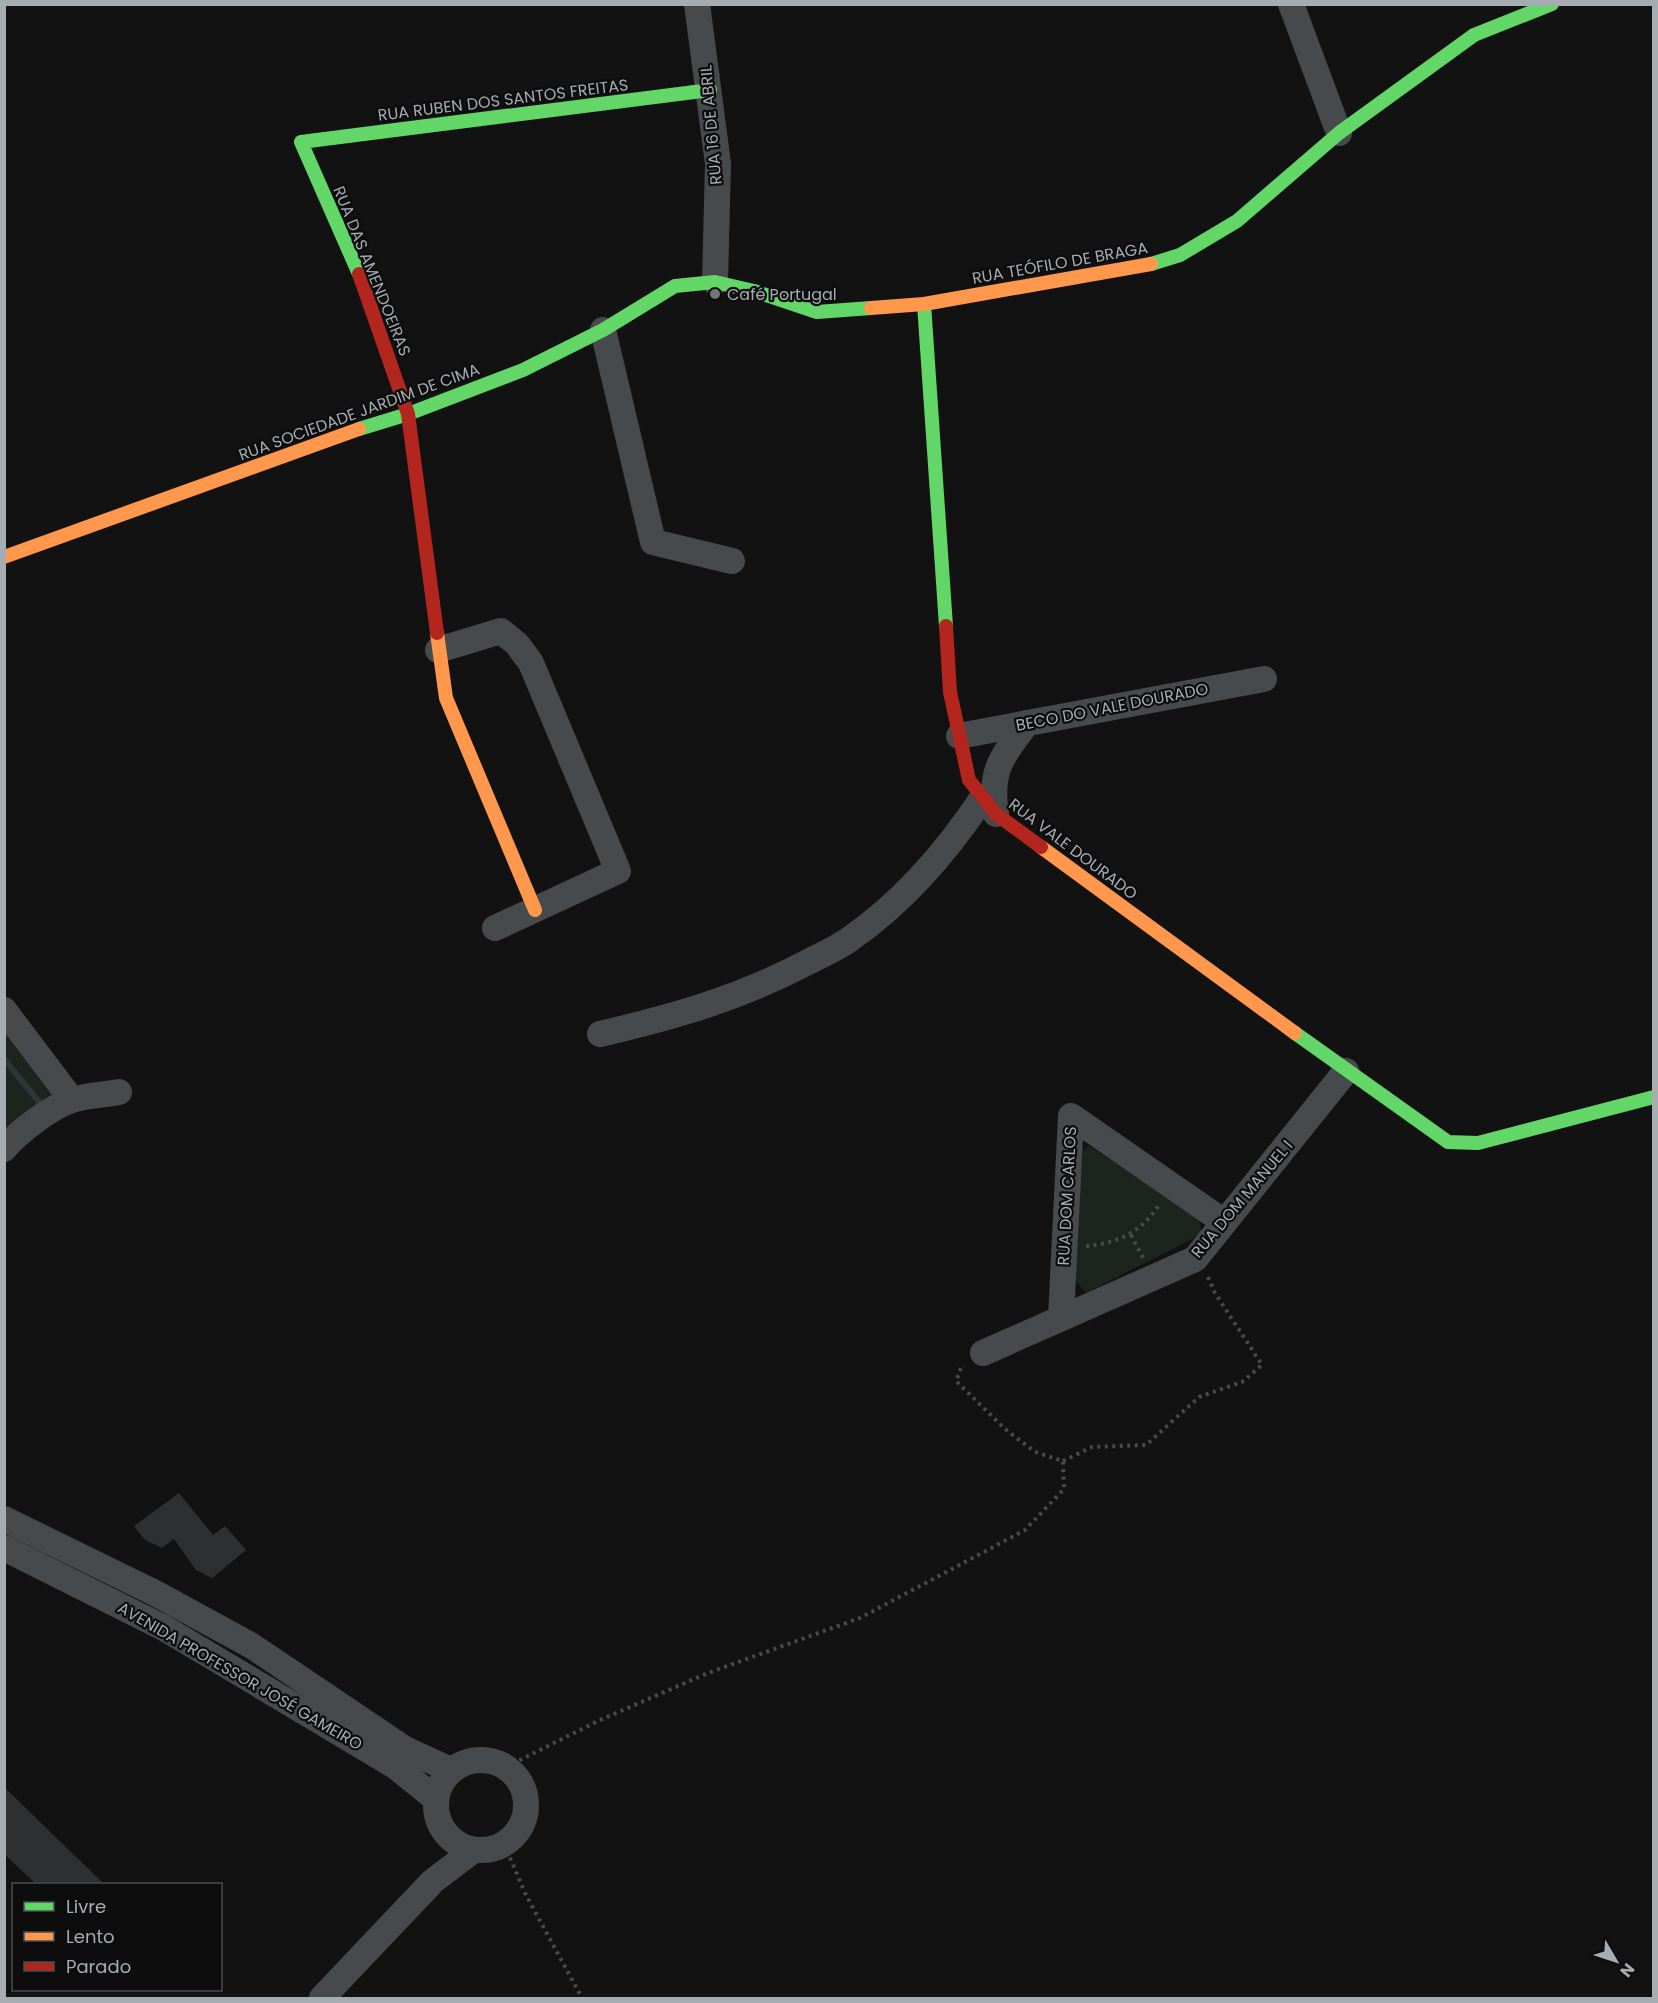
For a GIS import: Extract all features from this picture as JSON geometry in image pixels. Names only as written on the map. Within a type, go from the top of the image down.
[{"type":"street","name":"RUA 16 DE ABRIL","points":[[697,4],[718,165],[715,282]]},
{"type":"street","points":[[1291,4],[1339,133]]},
{"type":"street","name":"RUA TEÓFILO DE BRAGA","points":[[715,282],[754,291],[818,312],[924,304],[1136,269],[1180,255],[1237,221],[1339,133],[1474,34],[1552,4]]},
{"type":"street","name":"RUA RUBEN DOS SANTOS FREITAS","points":[[301,142],[710,90]]},
{"type":"street","name":"RUA DAS AMENDOEIRAS","points":[[301,142],[351,252],[408,414],[446,698],[536,910]]},
{"type":"street","name":"RUA SOCIEDADE JARDIM DE CIMA","points":[[4,557],[362,428],[408,414],[523,370],[603,330],[627,313],[675,286],[715,282]]},
{"type":"street","name":"RUA VALE DOURADO","points":[[924,304],[950,692],[969,780],[990,805],[1346,1071],[1448,1142],[1478,1143],[1653,1097]]},
{"type":"street","points":[[603,330],[653,542],[732,561]]},
{"type":"street","points":[[438,650],[501,631],[517,644],[531,663],[618,871],[495,928]]},
{"type":"street","name":"BECO DO VALE DOURADO","points":[[959,736],[1264,679]]},
{"type":"street","points":[[600,1034],[687,1014],[773,981],[850,940],[902,895],[990,805],[999,764],[1027,723]]},
{"type":"street","points":[[4,1010],[72,1100]]},
{"type":"street","name":"RUA DOM MANUEL I","points":[[983,1353],[1195,1259],[1346,1071]]},
{"type":"street","points":[[4,1149],[12,1139],[39,1119],[72,1100],[119,1092]]},
{"type":"street","name":"RUA DOM CARLOS","points":[[1061,1318],[1071,1116],[1224,1222]]},
{"type":"street","name":"AVENIDA PROFESSOR JOSÉ GAMEIRO","points":[[4,1519],[155,1593],[252,1646],[405,1749],[451,1770]]},
{"type":"street","name":"AVENIDA PROFESSOR JOSÉ GAMEIRO","points":[[4,1548],[164,1628],[395,1766],[436,1799]]},
{"type":"street","points":[[476,1759],[490,1760],[506,1767],[521,1784],[526,1797],[526,1810],[522,1824],[515,1835],[504,1844],[490,1850],[462,1847],[443,1831],[435,1810],[438,1789],[451,1770],[476,1759]]},
{"type":"street","points":[[433,1881],[443,1831]]},
{"type":"street","points":[[322,1998],[433,1881],[474,1850]]},
{"type":"path","points":[[1084,1246],[1114,1242],[1131,1234],[1149,1221],[1160,1204]]},
{"type":"path","points":[[1131,1234],[1146,1264]]},
{"type":"path","points":[[983,1353],[961,1368],[956,1381],[1005,1429],[1035,1452],[1064,1461],[1092,1447],[1146,1446],[1199,1397],[1242,1382],[1262,1365],[1215,1293],[1199,1255]]},
{"type":"path","points":[[506,1767],[598,1721],[708,1673],[860,1618],[1025,1530],[1064,1489],[1064,1461]]},
{"type":"path","points":[[504,1844],[526,1895],[582,1998]]},
{"type":"shaded area","points":[[4,1010],[72,1100],[5,1133]]},
{"type":"shaded area","points":[[1089,1146],[1199,1216],[1202,1234],[1086,1293],[1071,1275],[1082,1151]]},
{"type":"building","points":[[179,1493],[213,1535],[225,1526],[246,1550],[212,1578],[196,1570],[174,1539],[162,1548],[145,1540],[134,1526]]},
{"type":"building","points":[[4,1787],[103,1883],[35,1883],[4,1854]]},
{"type":"waterway","points":[[4,1059],[44,1108]]},
{"type":"traffic: fast","points":[[1151,264],[1180,255],[1237,221],[1339,133],[1474,35],[1552,4]]},
{"type":"traffic: fast","points":[[359,274],[301,142],[710,90]]},
{"type":"traffic: fast","points":[[359,429],[408,414],[523,370],[603,330],[675,286],[715,282],[754,291],[817,312],[871,308]]},
{"type":"traffic: fast","points":[[924,304],[946,626]]},
{"type":"traffic: fast","points":[[1295,1033],[1448,1142],[1478,1143],[1654,1097]]},
{"type":"traffic: slow","points":[[871,308],[924,304],[1151,264]]},
{"type":"traffic: slow","points":[[4,557],[359,429]]},
{"type":"traffic: slow","points":[[437,633],[446,698],[535,910]]},
{"type":"traffic: slow","points":[[1041,847],[1295,1033]]},
{"type":"traffic: jam","points":[[359,274],[408,414],[437,633]]},
{"type":"traffic: jam","points":[[946,626],[950,692],[969,780],[996,814],[1041,847]]},
{"type":"place","name":"Café Portugal","points":[[715,294]]}]
